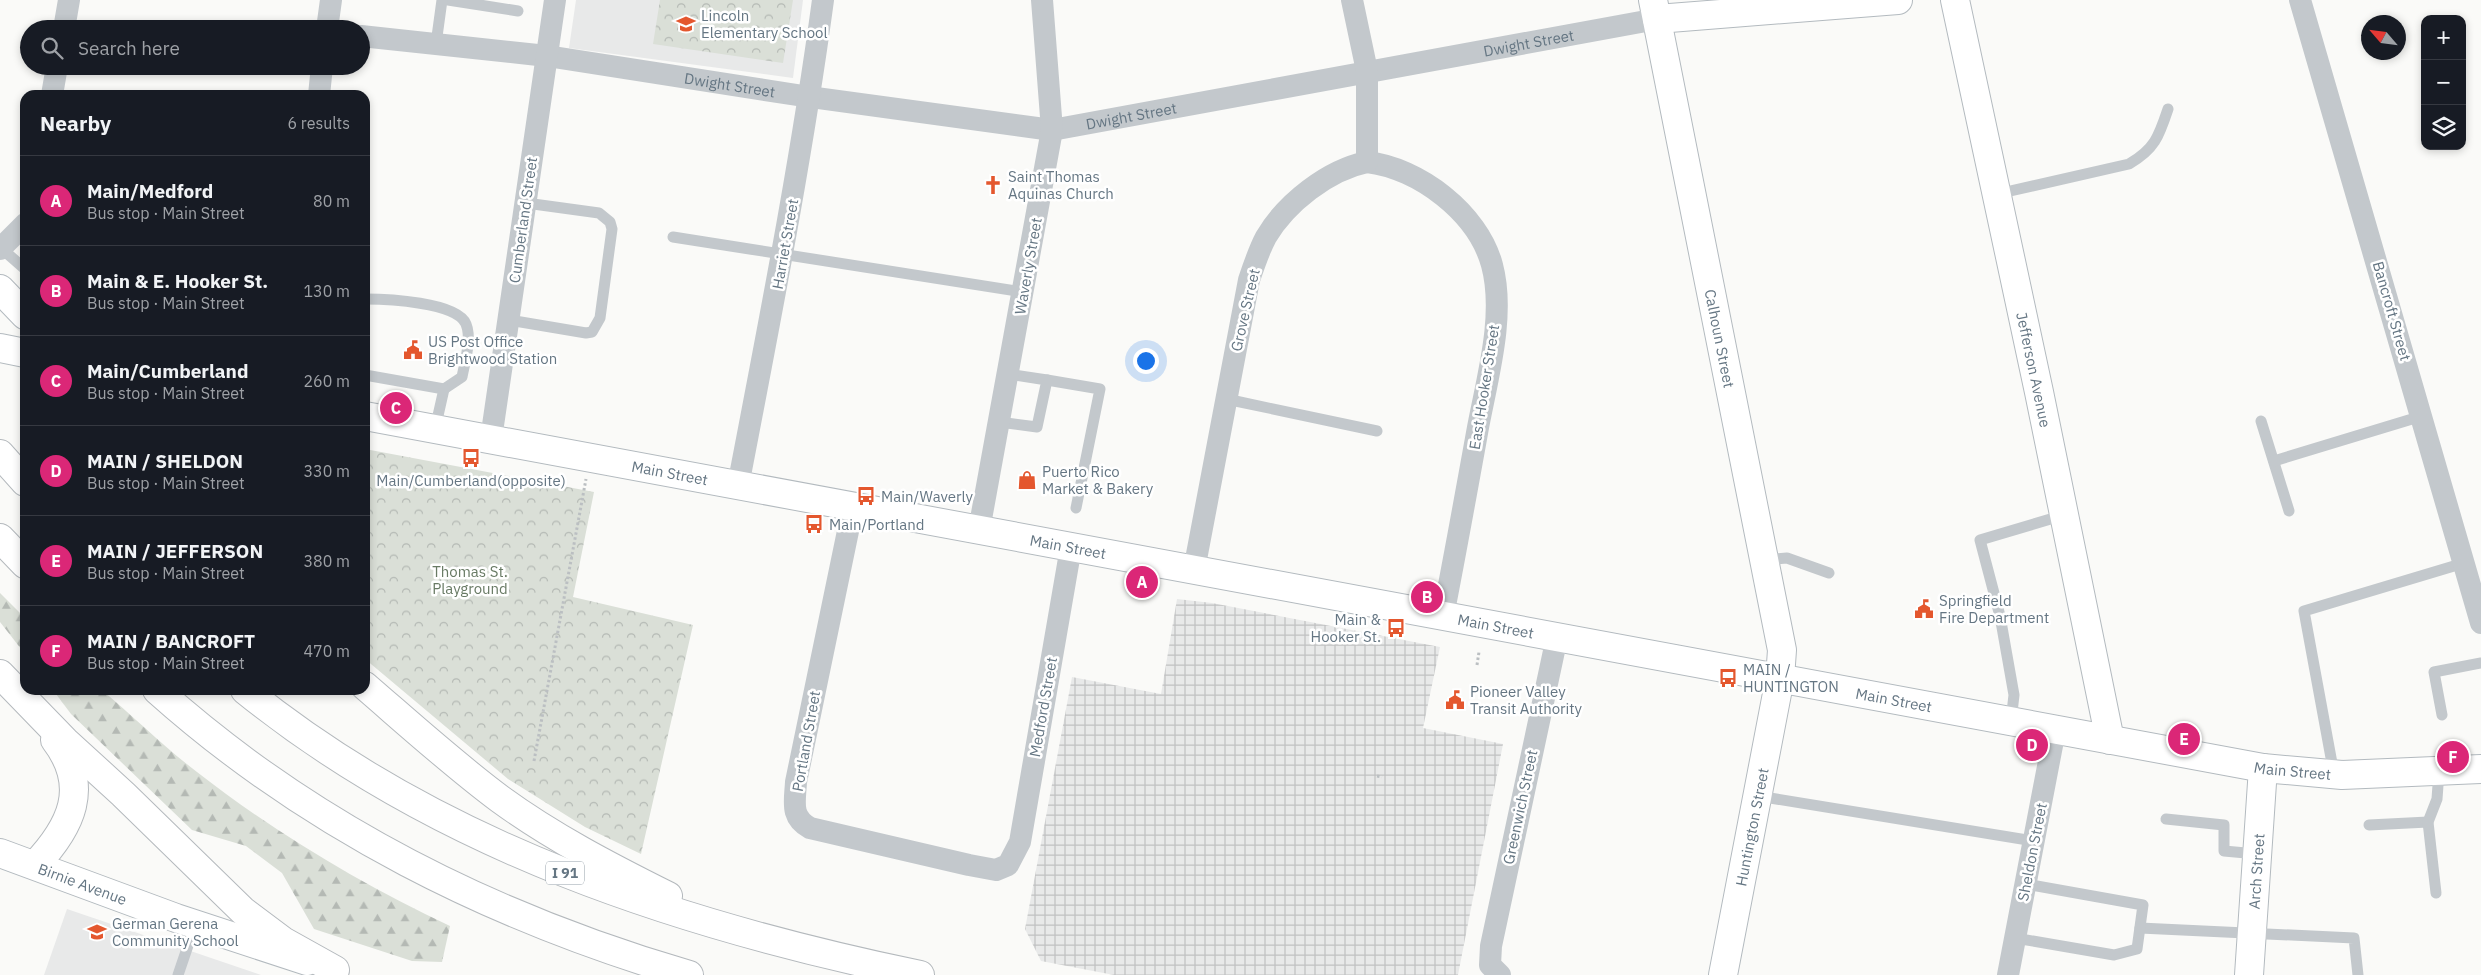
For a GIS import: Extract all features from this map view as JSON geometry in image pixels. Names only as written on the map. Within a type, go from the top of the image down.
[{"type":"main road","name":"Dwight Street","points":[[1655,10],[1898,0]]},
{"type":"main road","name":"Jefferson Avenue","points":[[1955,0],[2110,740]]},
{"type":"main road","name":"Calhoun Street","points":[[1655,10],[1782,650],[1780,678]]},
{"type":"main road","points":[[0,289],[20,311]]},
{"type":"main road","points":[[0,348],[20,352]]},
{"type":"main road","name":"Main Street","points":[[370,417],[2263,768],[2334,774],[2481,769]]},
{"type":"main road","points":[[0,454],[20,476]]},
{"type":"main road","points":[[0,538],[20,559]]},
{"type":"main road","points":[[0,675],[60,746],[73,780],[74,798],[70,819],[56,841],[35,865]]},
{"type":"main road","name":"Birnie Avenue","points":[[0,675],[65,741],[123,794],[244,911],[284,940],[335,970],[195,925],[0,853]]},
{"type":"main road","name":"Huntington Street","points":[[1723,975],[1780,678]]},
{"type":"main road","points":[[370,690],[478,782],[522,815],[569,844],[628,876],[744,934]]},
{"type":"main road","points":[[163,695],[220,742],[277,783],[398,858],[457,889],[529,920],[594,945],[689,975]]},
{"type":"main road","name":"I 91","points":[[252,695],[304,734],[359,770],[469,831],[609,891],[744,934],[920,975]]},
{"type":"main road","name":"Arch Street","points":[[2249,975],[2263,768]]},
{"type":"street","points":[[66,20],[69,0]]},
{"type":"street","points":[[328,20],[331,0]]},
{"type":"street","name":"Cumberland Street","points":[[491,439],[555,0]]},
{"type":"street","name":"Harriet Street","points":[[738,486],[784,253],[810,98],[823,0]]},
{"type":"street","name":"Waverly Street","points":[[979,530],[1052,130],[1042,0]]},
{"type":"street","points":[[1352,0],[1367,71],[1367,162]]},
{"type":"street","name":"Bancroft Street","points":[[2300,0],[2481,623]]},
{"type":"street","name":"Dwight Street","points":[[370,37],[548,56],[810,98],[1052,130],[1367,71],[1655,10]]},
{"type":"street","points":[[53,90],[55,75]]},
{"type":"street","points":[[320,90],[321,75]]},
{"type":"street","name":"Grove Street","points":[[1194,570],[1249,280],[1267,236],[1287,211],[1311,190],[1338,173],[1367,162]]},
{"type":"street","name":"East Hooker Street","points":[[1367,162],[1392,168],[1424,183],[1442,195],[1472,226],[1492,265],[1496,289],[1494,341],[1443,616]]},
{"type":"street","points":[[1,248],[20,229]]},
{"type":"street","name":"Portland Street","points":[[853,507],[796,782],[795,810],[800,822],[810,828],[969,865],[996,870],[1008,865]]},
{"type":"street","name":"Medford Street","points":[[1008,865],[1020,842],[1071,547]]},
{"type":"street","name":"Greenwich Street","points":[[1500,975],[1490,965],[1490,946],[1557,637]]},
{"type":"street","name":"Sheldon Street","points":[[2008,975],[2055,730]]},
{"type":"lane","points":[[436,44],[442,0]]},
{"type":"lane","points":[[448,0],[518,11]]},
{"type":"lane","points":[[1997,194],[2129,164],[2142,157],[2159,139],[2168,108]]},
{"type":"lane","points":[[509,320],[586,333],[592,332],[600,318],[612,229],[610,222],[599,213],[526,203]]},
{"type":"lane","points":[[673,237],[1023,292]]},
{"type":"lane","points":[[1,248],[20,265]]},
{"type":"lane","points":[[370,298],[396,299],[443,309],[462,317],[466,325],[467,347],[462,377],[444,389],[435,429]]},
{"type":"lane","points":[[1008,374],[1100,389],[1076,508]]},
{"type":"lane","points":[[370,376],[444,389]]},
{"type":"lane","points":[[999,422],[1037,427],[1047,380]]},
{"type":"lane","points":[[1226,399],[1377,431]]},
{"type":"lane","points":[[2274,461],[2422,416]]},
{"type":"lane","points":[[2262,421],[2289,511]]},
{"type":"lane","points":[[2011,721],[2014,695],[2000,616],[1980,540],[2064,515]]},
{"type":"lane","points":[[1765,560],[1787,558],[1829,573]]},
{"type":"lane","points":[[2334,774],[2304,611],[2464,564]]},
{"type":"lane","points":[[2442,715],[2434,672],[2481,663]]},
{"type":"lane","points":[[2436,892],[2428,822],[2436,800],[2439,771]]},
{"type":"lane","points":[[1758,796],[2034,841]]},
{"type":"lane","points":[[2166,819],[2224,825],[2224,851],[2257,854]]},
{"type":"lane","points":[[2369,825],[2428,822]]},
{"type":"lane","points":[[2015,938],[2114,955],[2137,949],[2144,905],[2026,884]]},
{"type":"lane","points":[[178,975],[195,925]]},
{"type":"lane","points":[[2140,928],[2354,938],[2358,975]]},
{"type":"path","points":[[534,761],[588,473]]},
{"type":"path","points":[[1476,665],[1480,652]]},
{"type":"shaded area","name":"Lincoln Elementary School","points":[[576,0],[803,0],[793,78],[569,48]]},
{"type":"shaded area","points":[[1177,599],[1212,603],[1440,647],[1423,728],[1503,744],[1458,975],[1114,975],[1041,961],[1025,929],[1072,677],[1161,694]]},
{"type":"shaded area","name":"German Gerena Community School","points":[[67,909],[261,975],[44,975]]},
{"type":"green space","points":[[660,0],[793,0],[783,63],[653,44]]},
{"type":"green space","name":"Thomas St. Playground","points":[[370,450],[594,492],[573,597],[693,625],[641,854],[585,827],[508,779],[370,663]]},
{"type":"green space","points":[[0,593],[20,613],[20,648],[0,622]]},
{"type":"green space","points":[[57,695],[108,695],[185,762],[226,794],[287,836],[351,875],[450,926],[442,962],[412,961],[314,929],[282,873],[246,846],[192,830],[71,714]]},
{"type":"place","name":"Lincoln Elementary School","points":[[686,24]]},
{"type":"place","name":"Saint Thomas Aquinas Church","points":[[993,185]]},
{"type":"place","name":"US Post Office Brightwood Station","points":[[413,350]]},
{"type":"place","name":"Main/Cumberland","points":[[396,408]]},
{"type":"place","name":"Main/Cumberland(opposite)","points":[[471,458]]},
{"type":"place","name":"Puerto Rico Market & Bakery","points":[[1027,480]]},
{"type":"place","name":"Main/Waverly","points":[[866,496]]},
{"type":"place","name":"Main/Portland","points":[[814,524]]},
{"type":"place","name":"Main/Medford","points":[[1142,582]]},
{"type":"place","name":"Main & E. Hooker St.","points":[[1427,597]]},
{"type":"place","name":"Springfield Fire Department","points":[[1924,609]]},
{"type":"place","name":"Main & Hooker St.","points":[[1396,628]]},
{"type":"place","name":"MAIN / HUNTINGTON","points":[[1728,678]]},
{"type":"place","name":"Pioneer Valley Transit Authority","points":[[1455,700]]},
{"type":"place","name":"MAIN / JEFFERSON","points":[[2184,739]]},
{"type":"place","name":"MAIN / SHELDON","points":[[2032,745]]},
{"type":"place","name":"MAIN / BANCROFT","points":[[2453,757]]},
{"type":"place","name":"German Gerena Community School","points":[[97,932]]}]
